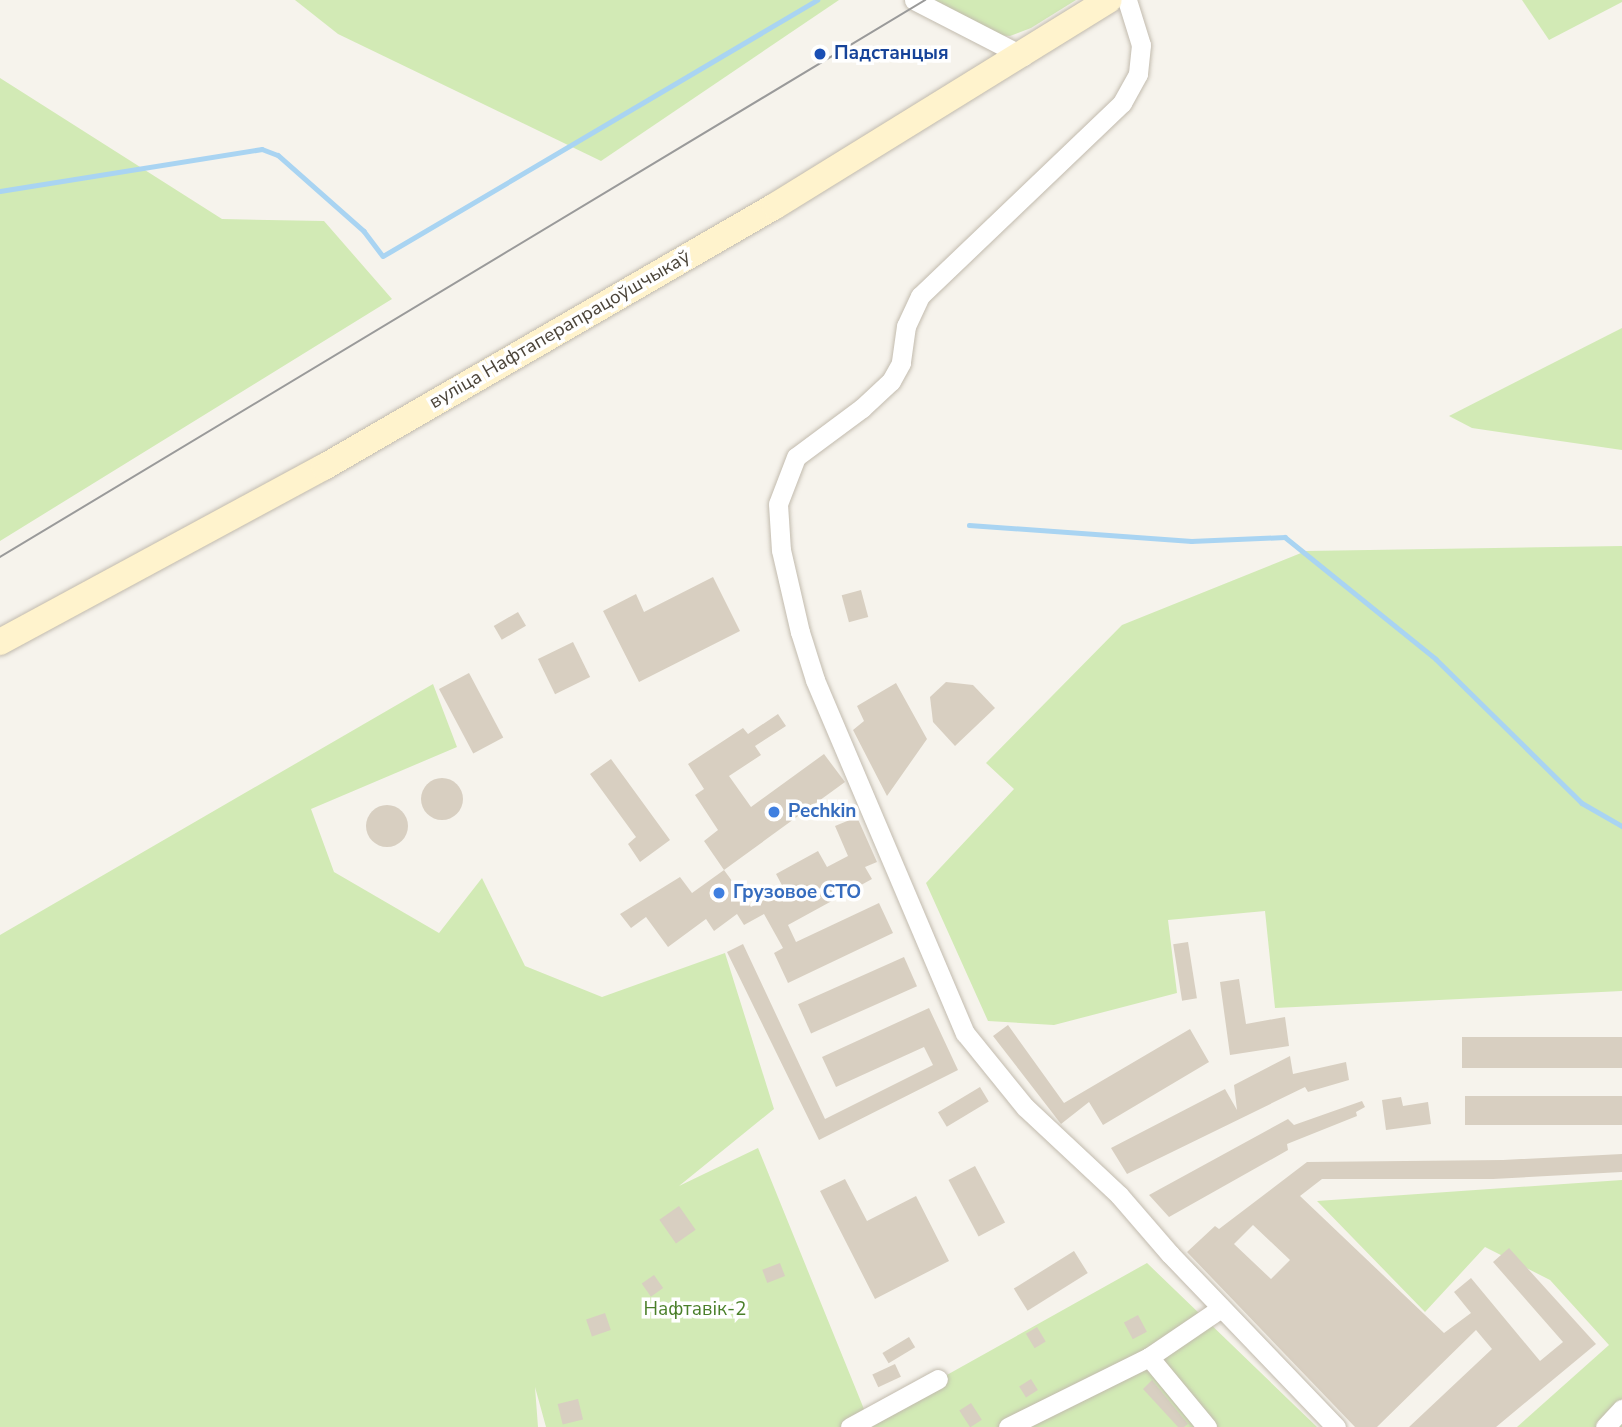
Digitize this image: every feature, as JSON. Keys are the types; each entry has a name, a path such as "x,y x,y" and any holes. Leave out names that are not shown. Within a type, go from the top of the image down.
{"main road":[{"name":"вуліца Нафтаперапрацоўшчыкаў","path":"0,642 324,467 775,206 1109,0"}],"street":[{"path":"914,0 1023,55"},
{"path":"1126,0 1141,45 1138,74 1122,103 920,296 906,326 901,363 891,381 862,408 796,457 778,505 781,539 800,632 815,680 965,1033 1025,1107 1119,1195 1221,1308 1336,1427"},
{"path":"1008,1427 1034,1421 1149,1357 1221,1308"},
{"path":"1149,1357 1207,1427"},
{"path":"850,1427 938,1379"},
{"path":"1605,1427 1622,1409"}],"green space":[{"path":"295,0 839,0 601,161 338,34"},
{"path":"937,0 1076,0 1031,28 1010,36 994,35 931,3"},
{"path":"1522,0 1622,0 1622,2 1549,40"},
{"path":"0,78 222,219 324,221 392,299 0,541"},
{"path":"1622,328 1622,450 1472,428 1449,416"},
{"path":"1622,546 1622,991 1275,1008 1265,911 1168,920 1177,993 1054,1025 988,1021 926,883 1014,789 986,763 1122,625 1306,551"},
{"name":"Нафтавік-2","path":"433,684 457,747 311,809 334,872 439,933 482,878 525,966 602,997 725,953 774,1109 679,1186 758,1148 868,1419 1147,1263 1317,1427 546,1427 535,1387 538,1427 0,1427 0,935"},
{"path":"1622,1180 1622,1427 1517,1427 1609,1345 1550,1280 1485,1247 1425,1312 1317,1201"}],"building":[{"path":"713,577 740,631 639,682 603,611 636,594 644,612"},
{"path":"861,590 868,617 849,622 842,595"},
{"path":"518,612 526,626 502,640 494,626"},
{"path":"573,642 590,677 555,694 538,659"},
{"path":"469,673 503,737 473,753 439,689"},
{"path":"946,682 973,685 995,708 955,746 933,722 930,697"},
{"path":"896,683 927,739 887,796 853,730 864,721 857,706"},
{"path":"778,714 786,726 755,746 761,755 729,776 751,807 824,754 845,782 724,870 704,841 718,830 695,795 704,789 688,764 743,728 748,734"},
{"path":"611,759 670,840 640,862 628,844 636,837 590,774"},
{"path":"442,778 457,784 463,799 457,814 442,820 427,814 421,799 427,784"},
{"path":"387,805 402,811 408,826 402,841 387,847 372,841 366,826 372,811"},
{"path":"857,817 877,862 865,867 872,879 788,925 796,942 879,903 893,933 788,983 774,953 783,948 764,914 744,925 737,914 714,931 706,919 668,947 646,917 631,928 620,914 680,877 692,893 724,870 751,907 784,889 776,874 818,851 827,867 848,856 835,826"},
{"path":"1188,942 1197,998 1182,1001 1173,944"},
{"path":"743,944 825,1119 933,1065 924,1047 836,1087 822,1057 929,1008 958,1070 819,1140 727,952"},
{"path":"904,957 917,986 811,1033 798,1004"},
{"path":"1239,979 1246,1024 1285,1017 1289,1046 1230,1055 1220,982"},
{"path":"1008,1025 1064,1103 1190,1029 1209,1062 1103,1125 1089,1102 1061,1124 993,1036"},
{"path":"1462,1037 1622,1037 1622,1068 1462,1068"},
{"path":"1290,1056 1293,1074 1346,1062 1349,1080 1308,1092 1305,1087 1127,1174 1111,1148 1225,1089 1237,1110 1234,1085"},
{"path":"980,1087 989,1102 947,1127 938,1112"},
{"path":"1465,1096 1622,1096 1622,1125 1465,1125"},
{"path":"1401,1097 1403,1106 1428,1102 1431,1124 1386,1130 1382,1100"},
{"path":"1362,1101 1365,1107 1356,1112 1357,1116 1287,1144 1288,1150 1169,1217 1149,1195 1288,1119 1294,1125"},
{"path":"1622,1154 1622,1172 1493,1179 1322,1179 1300,1196 1444,1333 1471,1313 1454,1292 1471,1278 1540,1361 1563,1342 1493,1262 1509,1248 1596,1344 1496,1427 1409,1427 1492,1349 1476,1330 1377,1427 1355,1427 1187,1252 1215,1226 1219,1229 1307,1162 1503,1160","holes":["1253,1225 1290,1260 1271,1279 1234,1244"]},
{"path":"975,1166 1005,1223 979,1237 949,1180"},
{"path":"845,1179 867,1221 916,1196 949,1261 875,1299 820,1191"},
{"path":"679,1206 696,1230 676,1244 659,1220"},
{"path":"1074,1251 1088,1273 1028,1311 1014,1289"},
{"path":"780,1263 785,1276 767,1283 762,1270"},
{"path":"654,1275 663,1288 651,1297 642,1284"},
{"path":"605,1313 611,1330 592,1337 586,1320"},
{"path":"1138,1315 1147,1332 1133,1339 1124,1323"},
{"path":"1037,1327 1046,1342 1035,1348 1026,1334"},
{"path":"909,1337 915,1347 889,1363 882,1353"},
{"path":"895,1364 901,1377 878,1387 872,1375"},
{"path":"1031,1379 1038,1390 1026,1397 1019,1386"},
{"path":"1152,1380 1188,1424 1184,1427 1178,1427 1143,1389"},
{"path":"578,1399 583,1419 563,1424 558,1404"},
{"path":"971,1403 982,1420 970,1427 959,1411"}],"waterway":[{"path":"0,191 262,149 278,155 364,231 383,256 817,0"},
{"path":"969,525 1191,541 1285,537 1436,659 1582,803 1622,826"}],"tram line":[{"path":"0,557 925,0"}],"place":[{"name":"Падстанцыя","path":"820,54"},
{"name":"Pechkin","path":"774,812"},
{"name":"Грузовое СТО","path":"719,893"}]}
